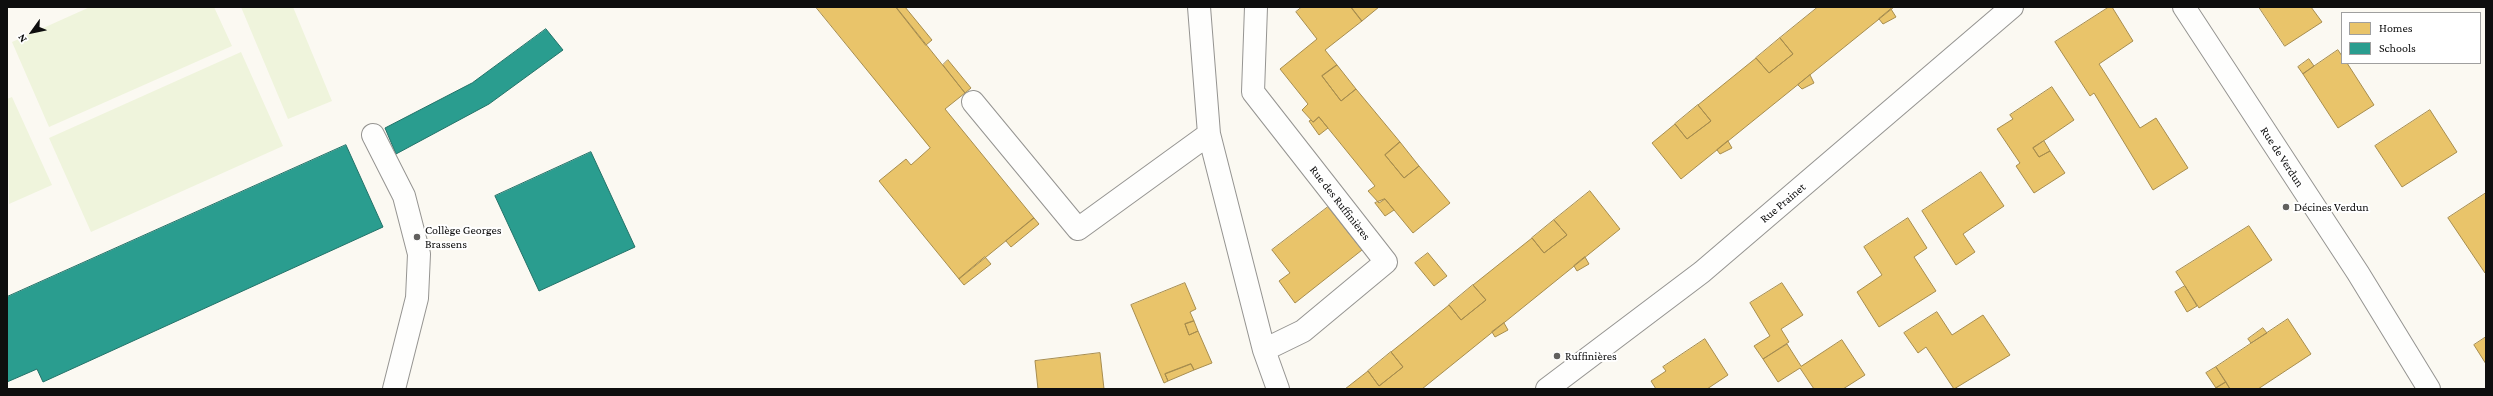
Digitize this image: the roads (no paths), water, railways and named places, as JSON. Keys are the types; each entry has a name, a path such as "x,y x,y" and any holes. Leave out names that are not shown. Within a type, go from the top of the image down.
{"street":[{"path":"1199,7 1209,134 1264,350 1278,389"},
{"name":"Rue des Ruffinières","path":"1256,7 1253,92 1386,262 1303,331 1264,350"},
{"name":"Rue Prainet","path":"1547,389 1702,272 2012,7"},
{"name":"Rue de Verdun","path":"2184,7 2358,273 2429,389"},
{"path":"973,102 1078,228 1209,134"},
{"path":"373,135 404,196 418,254 417,298 394,389"}],"place":[{"name":"Décines Verdun","path":"2286,207"},
{"name":"Collège Georges Brassens","path":"417,237"},
{"name":"Ruffinières","path":"1557,356"}]}
